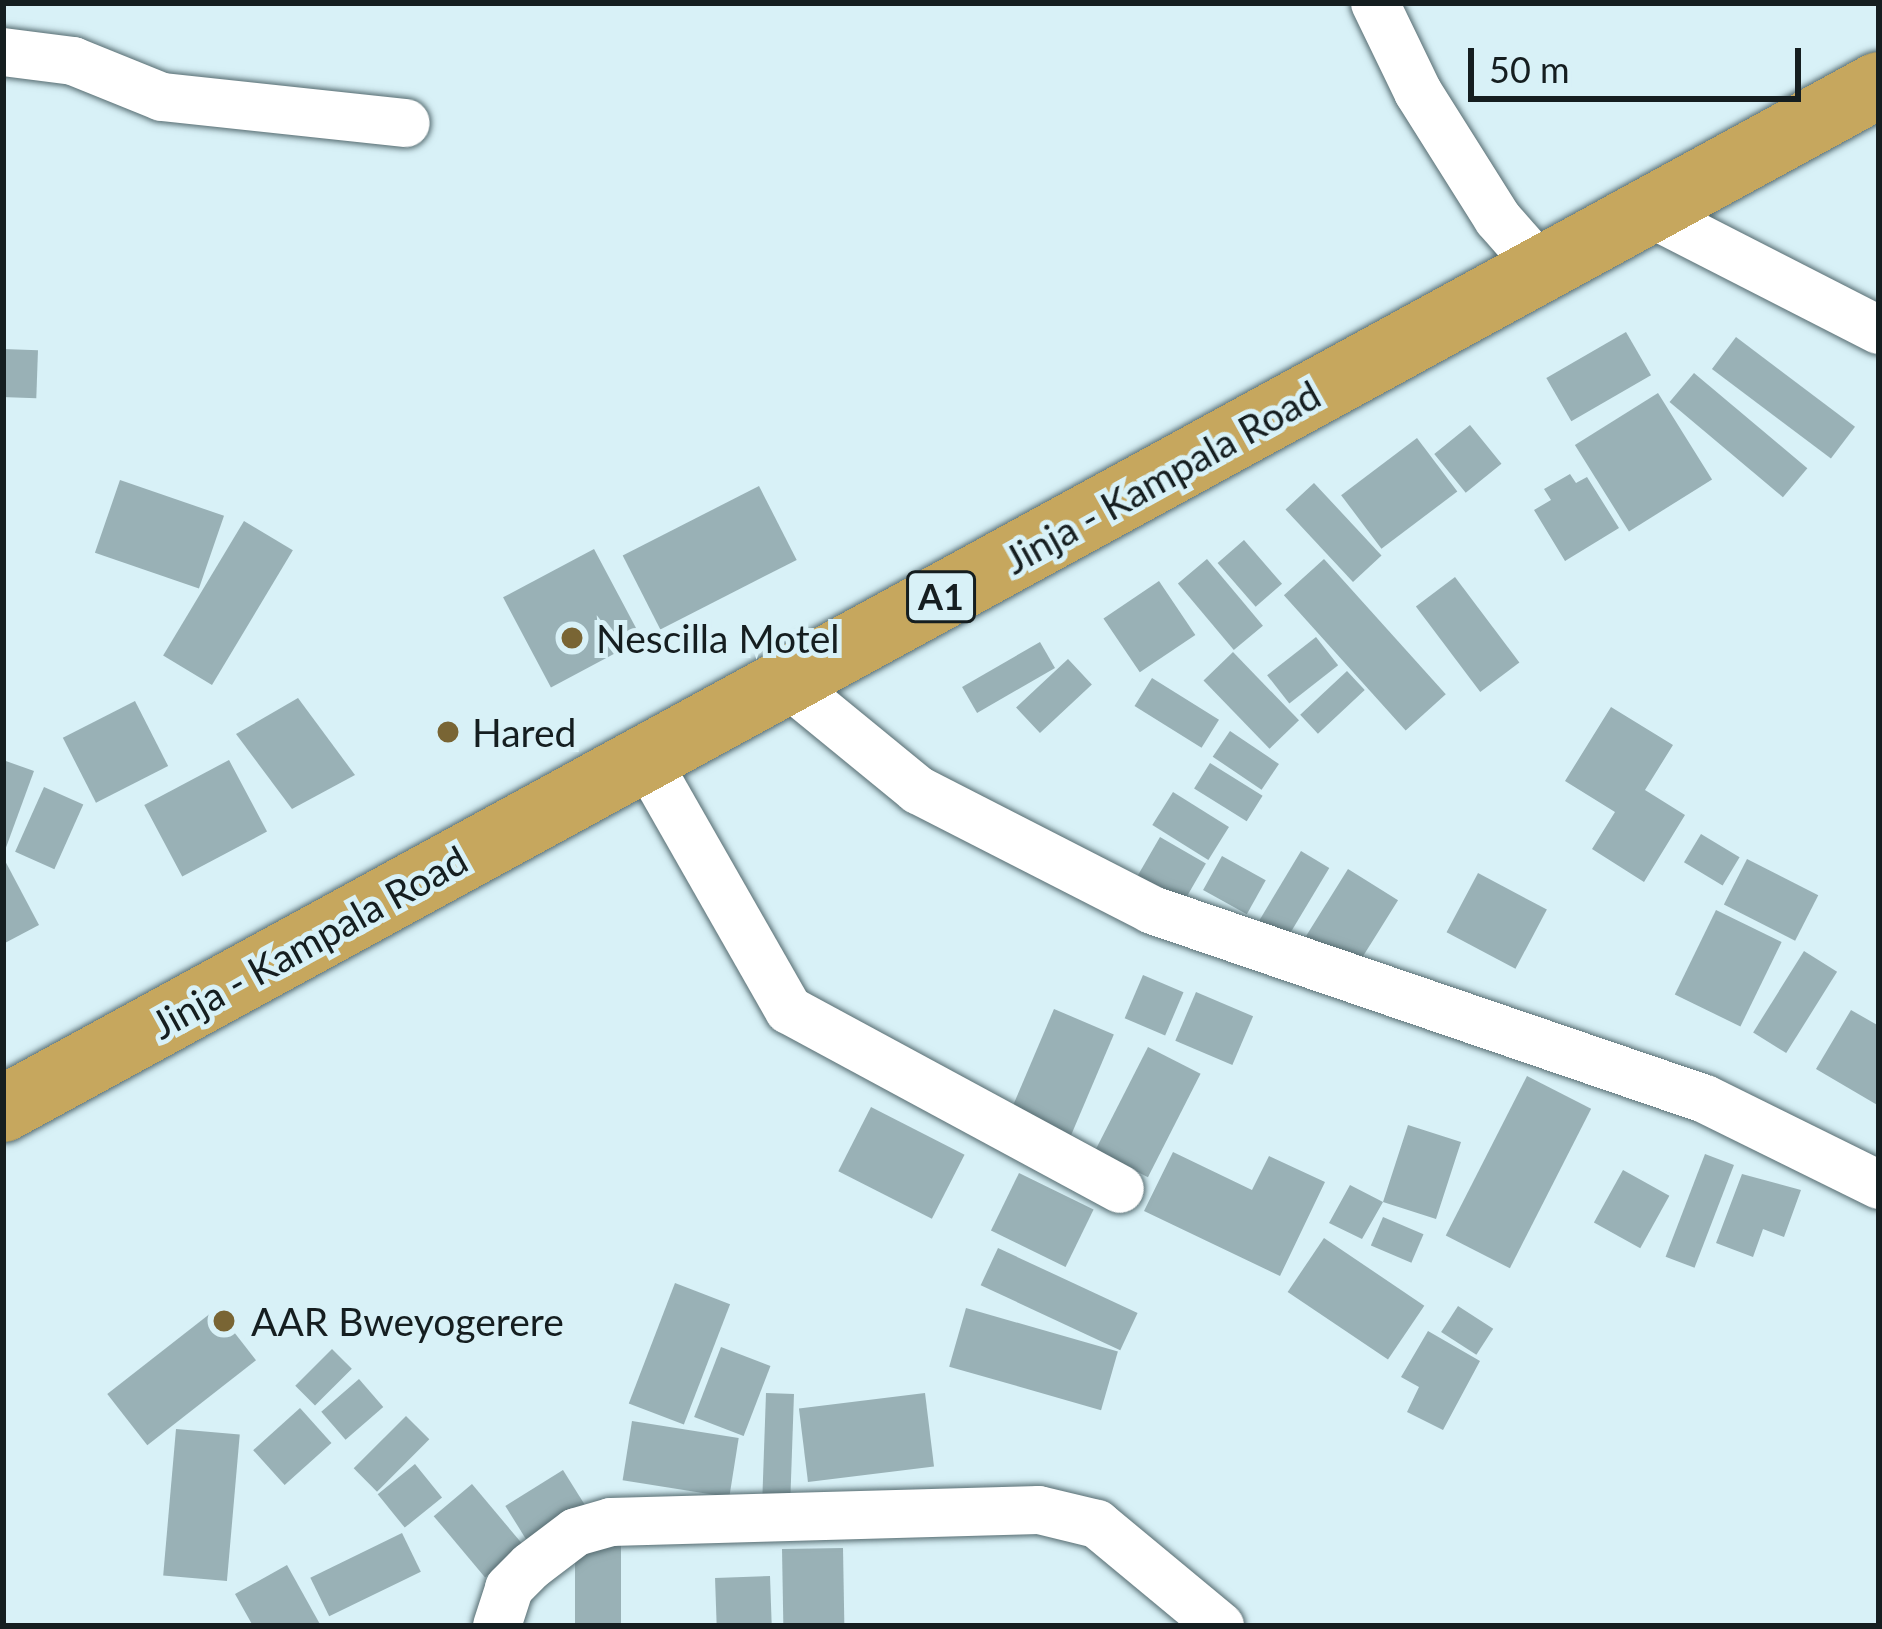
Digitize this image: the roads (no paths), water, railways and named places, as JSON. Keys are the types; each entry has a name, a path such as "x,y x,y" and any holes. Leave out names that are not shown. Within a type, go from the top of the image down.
{"highway":[{"name":"Jinja - Kampala Road","path":"3,1108 1879,86"}],"street":[{"path":"1375,3 1475,183 1542,269"},
{"path":"3,52 73,61 162,97 406,123"},
{"path":"1648,212 1879,330"},
{"path":"786,682 918,790 1152,910 1705,1099 1879,1185"},
{"path":"645,758 789,1010 1120,1189"},
{"path":"497,1626 509,1588 531,1566 576,1532 610,1522 1039,1510 1097,1524 1220,1626"}],"place":[{"name":"Nescilla Motel","path":"572,638"},
{"name":"Hared","path":"448,732"},
{"name":"AAR Bweyogerere","path":"224,1321"}]}
